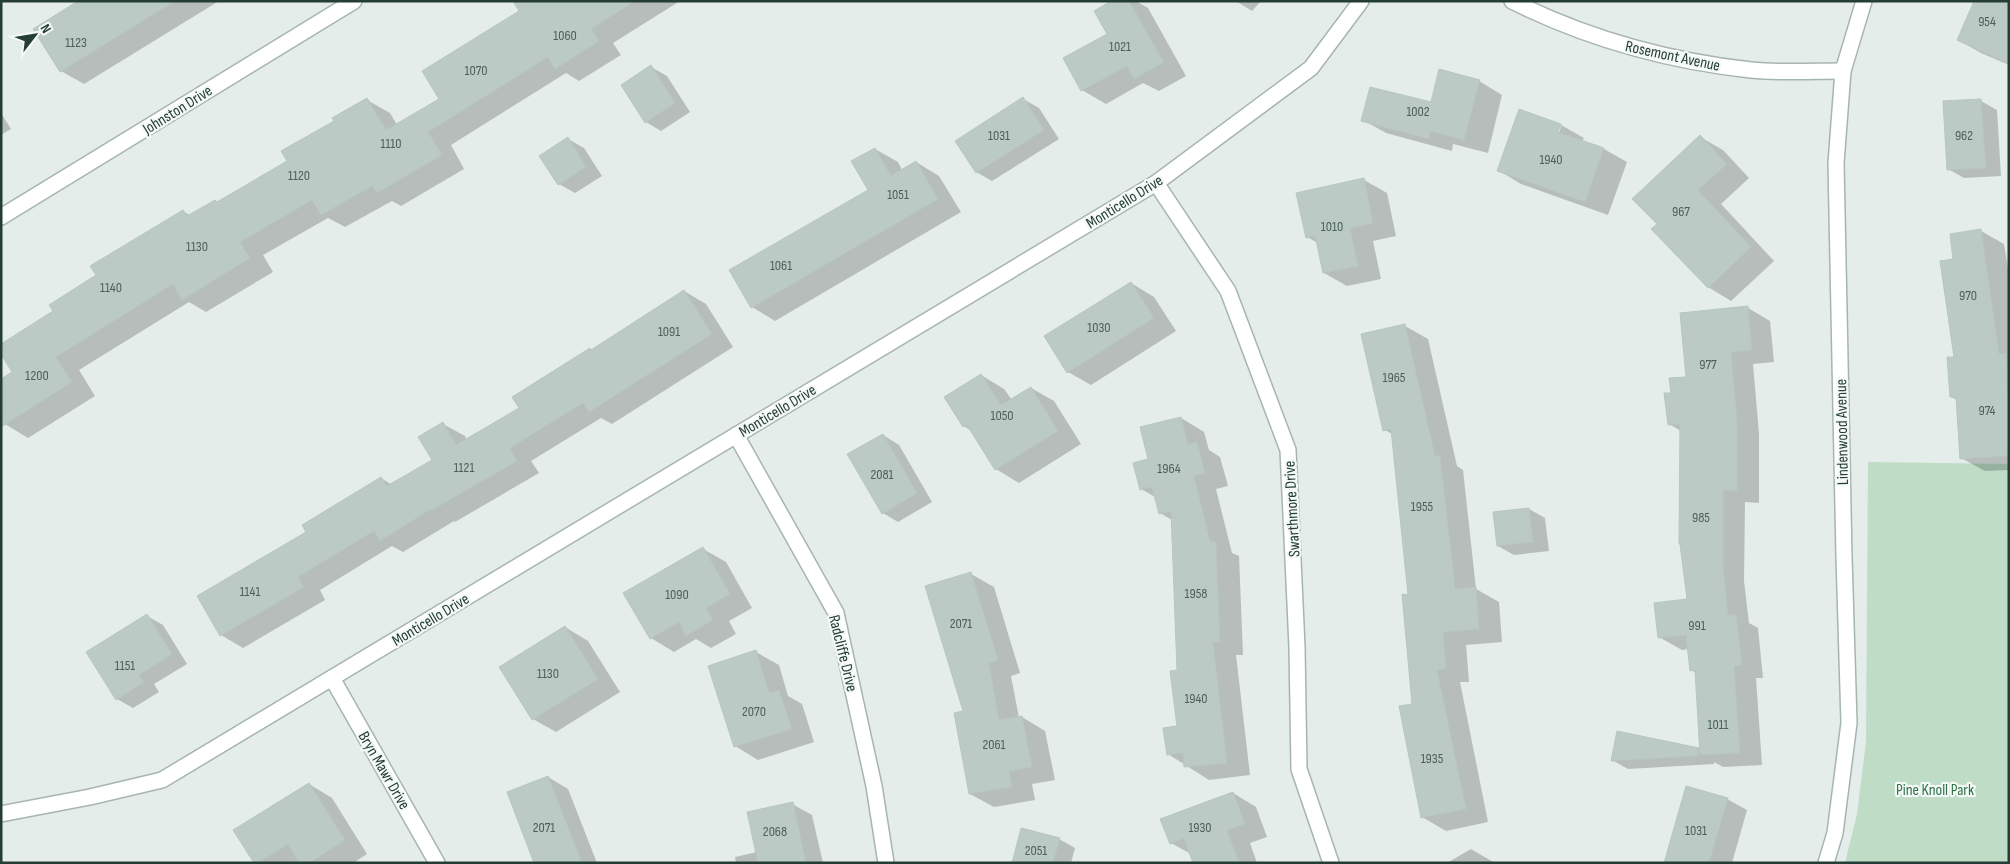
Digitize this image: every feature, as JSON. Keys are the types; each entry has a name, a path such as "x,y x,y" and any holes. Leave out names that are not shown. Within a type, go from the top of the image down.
{"street":[{"name":"Johnston Drive","path":"1,217 354,1"},
{"name":"Monticello Drive","path":"1,814 90,797 162,780 1156,183 1311,68 1362,1"},
{"name":"Rosemont Avenue","path":"1512,1 1606,40 1697,62 1753,70 1843,71"},
{"name":"Lindenwood Avenue","path":"1826,863 1835,834 1850,723 1844,547 1836,163 1843,71 1864,1"},
{"name":"Swarthmore Drive","path":"1156,183 1228,291 1288,450 1297,647 1299,769 1330,863"},
{"name":"Radcliffe Drive","path":"736,435 836,614 874,786 886,863"},
{"name":"Bryn Mawr Drive","path":"332,678 437,863"}],"green space":[{"name":"Pine Knoll Park","path":"1868,462 2009,464 2009,863 1845,863 1857,814 1866,742"}],"building":[{"path":"78,1 175,1 60,72 33,29"},
{"path":"513,1 635,1 591,29 599,41 555,69 548,57 428,132 442,155 377,193 372,186 321,215 312,200 240,242 250,258 182,300 173,284 56,357 72,382 1,427 1,379 12,372 1,354 1,344 53,311 49,305 96,275 90,266 183,210 187,216 215,200 217,202 287,161 281,151 334,121 332,118 367,98 386,130 439,99 422,71 519,11"},
{"path":"1111,1 1129,1 1164,62 1134,79 1127,66 1081,91 1063,58 1107,34 1094,11"},
{"path":"1974,1 2009,1 2009,64 1957,40"},
{"path":"651,65 675,103 645,123 621,85"},
{"path":"1439,69 1480,80 1464,140 1430,131 1429,139 1361,121 1370,87 1431,102"},
{"path":"1023,97 1044,130 976,173 955,141"},
{"path":"1981,99 1986,168 1947,170 1943,101"},
{"path":"1519,109 1561,124 1558,132 1604,148 1585,202 1497,171"},
{"path":"1700,135 1727,164 1698,190 1751,247 1708,288 1651,229 1657,224 1632,199"},
{"path":"568,137 586,167 558,185 539,156"},
{"path":"875,148 891,176 916,161 938,199 751,308 729,270 868,190 851,161"},
{"path":"1364,178 1373,223 1350,228 1358,266 1323,273 1315,236 1306,238 1296,193"},
{"path":"1981,229 1999,354 2006,353 2009,399 2009,456 1960,459 1956,397 1950,397 1947,357 1954,357 1940,261 1953,259 1950,234"},
{"path":"1131,282 1154,318 1067,373 1044,336"},
{"path":"684,290 712,334 589,412 583,403 510,448 517,461 431,509 380,541 374,531 298,577 304,587 220,636 197,596 306,532 302,525 381,477 387,486 432,460 418,437 443,422 456,445 519,408 512,397 590,348 591,350"},
{"path":"1748,306 1752,350 1731,352 1737,421 1737,491 1723,490 1723,567 1728,615 1736,614 1742,665 1734,666 1740,753 1700,755 1695,670 1690,671 1686,635 1658,638 1654,603 1687,599 1679,544 1680,424 1668,425 1664,393 1671,393 1669,378 1686,377 1680,313"},
{"path":"1405,324 1435,456 1440,455 1455,589 1476,587 1479,629 1443,632 1446,669 1437,670 1466,809 1421,818 1399,706 1412,704 1402,594 1408,595 1391,429 1383,431 1361,334"},
{"path":"981,374 1001,405 1031,387 1058,431 995,470 967,425 963,427 944,397"},
{"path":"1181,417 1188,445 1197,442 1205,473 1194,476 1210,542 1216,542 1220,642 1213,642 1227,763 1184,767 1183,753 1167,755 1163,728 1177,726 1170,671 1177,670 1171,511 1159,514 1152,487 1140,490 1133,463 1148,459 1140,427"},
{"path":"883,434 917,493 882,514 847,454"},
{"path":"1529,508 1533,542 1497,546 1493,512"},
{"path":"703,547 730,594 706,608 713,620 686,636 679,622 650,639 623,593"},
{"path":"971,572 998,660 989,663 999,720 1022,716 1032,767 1009,771 1012,787 969,794 954,713 963,711 925,586"},
{"path":"147,614 172,654 139,675 144,682 116,700 86,652"},
{"path":"565,626 598,679 532,720 499,667"},
{"path":"756,650 769,693 779,690 792,729 734,747 708,666"},
{"path":"1617,731 1699,748 1698,756 1611,761"},
{"path":"548,776 582,863 534,863 507,792"},
{"path":"309,783 345,840 309,863 299,863 288,844 258,863 254,863 233,830"},
{"path":"1686,786 1728,798 1709,863 1664,863"},
{"path":"1233,792 1245,824 1227,830 1239,863 1193,863 1184,838 1170,844 1160,819"},
{"path":"793,802 806,863 758,863 747,812"},
{"path":"1021,828 1060,838 1053,863 1012,863"}]}
